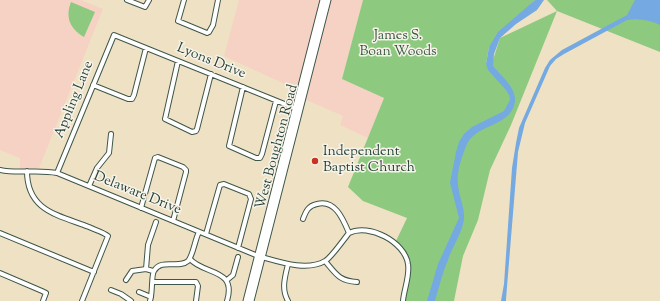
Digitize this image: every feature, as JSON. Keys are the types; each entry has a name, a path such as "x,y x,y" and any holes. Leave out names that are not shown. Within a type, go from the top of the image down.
{"main road":[{"name":"West Boughton Road","path":"304,86 323,0"},
{"name":"West Boughton Road","path":"246,301 260,256 328,0"},
{"name":"West Boughton Road","path":"251,301 260,256"}],"street":[{"path":"127,0 145,7 149,0"},
{"path":"184,0 178,21 204,32 209,32 213,24 218,0"},
{"name":"Lyons Drive","path":"114,35 298,109"},
{"name":"Appling Lane","path":"57,173 114,35"},
{"path":"93,85 128,99 132,99 146,48"},
{"path":"178,61 165,119 192,132 196,131 197,129 211,74"},
{"path":"243,87 229,146 259,159 261,157 276,101"},
{"path":"89,186 97,168 109,153 111,134"},
{"path":"141,208 155,158 158,157 183,167 186,172 173,221"},
{"name":"Delaware Drive","path":"0,170 11,172 27,170 57,173 238,248 288,264 306,266 325,261"},
{"path":"27,170 29,191 40,205 51,212 108,236 82,301"},
{"path":"206,234 220,185 224,184 249,194 251,199 238,248"},
{"path":"303,219 311,205 328,203 338,211 349,232"},
{"path":"146,269 148,245 156,222"},
{"path":"357,282 346,281 336,274 325,261 349,232 355,230 372,232 396,243 406,256 409,270 403,301"},
{"path":"139,292 150,299 153,271 159,265 186,262 190,258 199,232"},
{"path":"0,233 94,272"},
{"path":"226,280 234,275 238,257"},
{"path":"190,258 197,265 220,275 226,280 229,287 227,301"},
{"path":"288,264 284,285 288,301"},
{"path":"126,280 132,271 146,269 153,271"},
{"path":"0,273 42,291 46,294 44,301"},
{"path":"153,282 196,282 198,286 196,301"},
{"path":"111,290 132,301"}],"shaded area":[{"path":"0,0 81,0 103,9 39,168 20,169 20,158 0,150"},
{"path":"239,0 320,0 298,90 224,56"},
{"path":"330,0 363,0 342,79 384,98 368,138 340,125 343,116 304,99"}],"green space":[{"name":"James S. Boan Woods","path":"363,0 535,0 489,47 486,64 493,60 500,38 557,11 511,125 490,170 478,220 463,256 454,301 405,301 410,269 409,262 406,254 396,241 407,218 363,201 348,187 384,98 342,79"},
{"path":"547,0 660,0 660,52 557,11"},
{"path":"71,2 95,12 84,37 75,30 70,22 69,7"}],"water":[{"path":"535,0 544,0 537,10 516,24 500,38 494,54 493,66 511,86 515,96 515,101 508,116 478,132 467,144 461,159 458,175 459,190 464,214 463,224 441,279 435,301 427,301 438,264 459,218 450,183 459,142 464,134 472,127 504,111 510,100 506,90 488,70 486,64 489,47 498,32"},
{"path":"635,0 660,0 660,25 644,20 627,20 564,54 556,59 550,66 525,123 518,152 506,301 501,301 504,284 512,168 516,143 519,128 545,68 550,60 562,50 627,15"}],"place":[{"name":"Independent Baptist Church","path":"315,161"}]}
